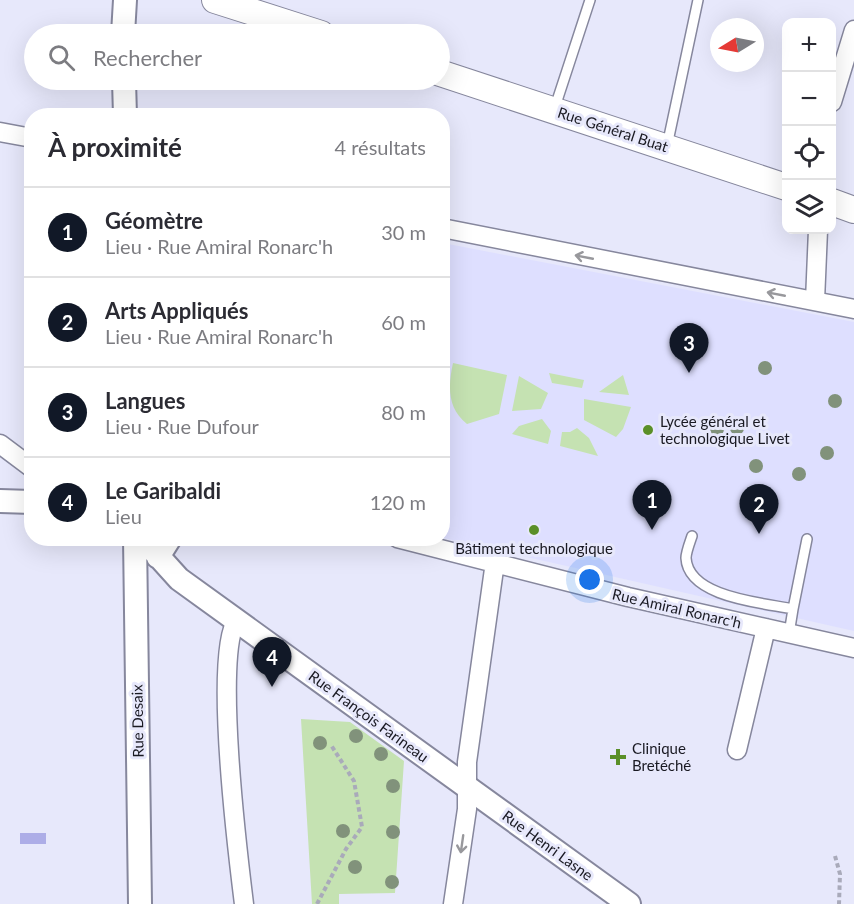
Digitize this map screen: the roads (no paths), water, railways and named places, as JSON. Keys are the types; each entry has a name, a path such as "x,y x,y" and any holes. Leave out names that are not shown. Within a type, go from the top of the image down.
{"main road":[{"path":"215,0 290,24"},
{"name":"Rue Général Buat","path":"450,76 782,186"},
{"path":"836,204 854,210"}],"street":[{"path":"123,24 124,0"},
{"path":"836,86 854,30"},
{"path":"124,90 124,108"},
{"path":"0,132 24,136"},
{"path":"450,230 854,309"},
{"path":"815,301 818,234"},
{"path":"0,444 24,462"},
{"path":"0,501 24,502"},
{"name":"Rue Desaix","path":"135,546 140,904"},
{"name":"Rue Amiral Ronarc'h","path":"430,546 628,597 854,648"},
{"name":"Rue François Farineau","path":"164,548 178,579 467,785"},
{"path":"453,904 467,809 467,762 495,562"},
{"path":"237,620 230,634 227,658 232,802 244,904"},
{"path":"737,750 766,628"},
{"name":"Rue Henri Lasne","path":"467,785 629,904"}],"lane":[{"path":"554,110 590,0"},
{"path":"667,146 698,0"},
{"path":"692,536 686,559 692,572 709,590 793,609"},
{"path":"789,634 807,539"}],"water":[{"path":"20,833 46,833 46,844 20,844"}],"place":[{"name":"Langues","path":"689,373"},
{"name":"Lycée général et technologique Livet","path":"648,430"},
{"name":"Bâtiment technologique","path":"534,530"},
{"name":"Géomètre","path":"652,530"},
{"name":"Arts Appliqués","path":"759,534"},
{"name":"Le Garibaldi","path":"272,687"},
{"name":"Clinique Bretéché","path":"618,757"}]}
